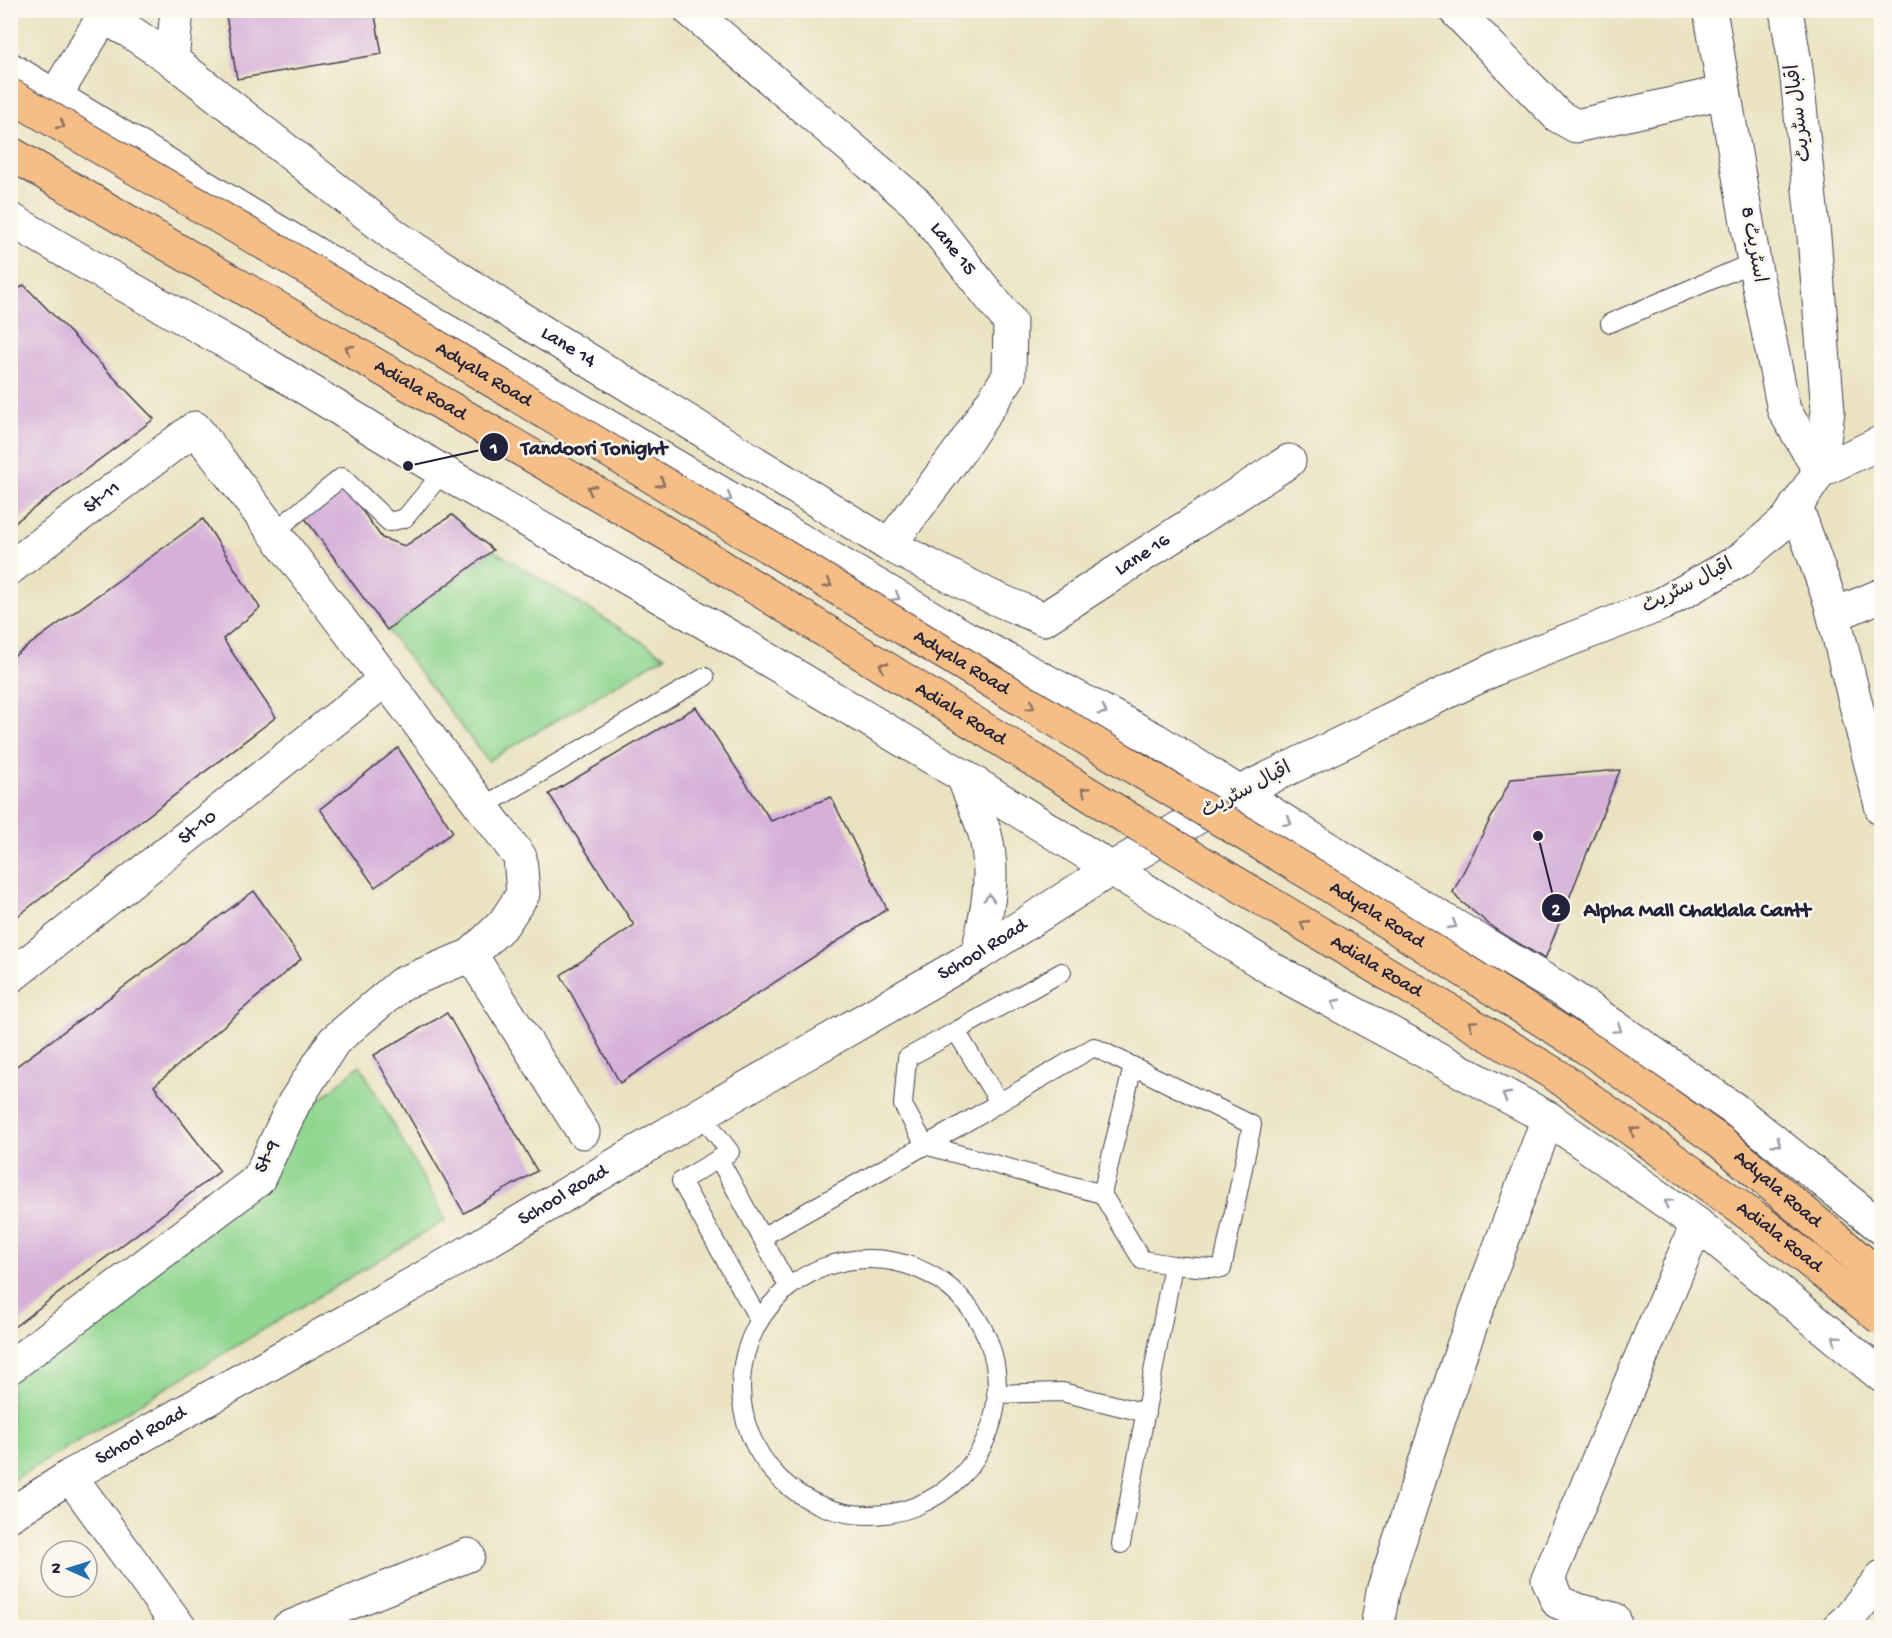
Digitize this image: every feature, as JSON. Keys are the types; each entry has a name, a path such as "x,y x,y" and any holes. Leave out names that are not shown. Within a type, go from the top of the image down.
{"main road":[{"name":"Adyala Road","path":"10,95 286,256 1346,896 1596,1054 1722,1143 1881,1278"},
{"name":"Adiala Road","path":"10,153 693,549 1134,822 1556,1075 1763,1224 1881,1319"}],"street":[{"path":"172,60 177,10"},
{"name":"Lane 15","path":"690,10 916,203 1010,322 1009,376 961,449 889,545"},
{"path":"1455,10 1558,116 1576,126 1724,92"},
{"name":"اسٹریٹ 8","path":"1710,10 1754,262 1784,410 1820,471"},
{"name":"اقبال سٹریٹ","path":"1111,869 1238,792 1503,665 1662,604 1740,560 1787,520 1820,471 1828,411 1814,237 1796,69 1786,10"},
{"name":"Lane 14","path":"55,96 99,14 172,60 396,236 525,321 889,545 992,597"},
{"path":"10,69 280,233 966,638 1156,740 1371,876 1563,991 1734,1109 1881,1228"},
{"path":"10,219 269,366 443,472 737,641 963,776 1272,969 1548,1118 1697,1224 1881,1376"},
{"name":"St-11","path":"10,568 195,428 275,531"},
{"path":"1820,471 1881,442"},
{"name":"Lane 16","path":"992,597 1044,619 1289,461"},
{"path":"1796,506 1834,615 1881,809"},
{"path":"275,531 520,857 523,894 504,923 471,955 583,1132"},
{"path":"1834,615 1881,596"},
{"name":"St-10","path":"10,977 386,680"},
{"path":"963,776 985,834 989,869 989,904 977,955"},
{"name":"School Road","path":"10,1515 70,1476 452,1262 701,1114 977,955 1111,869"},
{"name":"St-9","path":"10,1367 258,1180 294,1103 334,1041 401,984 471,955"},
{"path":"1377,1628 1383,1592 1462,1349 1548,1118"},
{"path":"1616,1628 1614,1619 1581,1611 1558,1602 1548,1579 1697,1224"},
{"path":"70,1476 180,1628"},
{"path":"288,1628 468,1555"},
{"path":"1838,1628 1881,1577"}],"lane":[{"path":"1610,323 1754,262"},
{"path":"275,531 342,477 389,522 405,518 443,472"},
{"path":"482,807 705,677"},
{"path":"762,1237 925,1145 1094,1047 1252,1125 1222,1269 1142,1260 1102,1194 925,1145 903,1105 907,1058 1062,972"},
{"path":"956,1032 999,1102"},
{"path":"1102,1194 1133,1066"},
{"path":"701,1114 730,1152 681,1181 759,1320"},
{"path":"719,1159 788,1286"},
{"path":"872,1257 916,1266 954,1289 982,1324 996,1367 996,1412 979,1454 950,1487 911,1509 867,1516 823,1507 785,1484 756,1449 742,1406 743,1362 759,1320 788,1286 827,1264 872,1257"},
{"path":"1121,1545 1173,1265"},
{"path":"996,1394 1062,1392 1146,1413"}],"green space":[{"path":"493,550 665,656 488,761 387,630"},
{"path":"360,1065 446,1220 11,1481 11,1370"}],"building":[{"path":"225,10 374,10 382,54 237,79"},
{"path":"24,285 154,419 10,526 10,295"},
{"path":"342,483 382,538 405,546 452,515 493,550 387,630 304,517"},
{"path":"203,519 260,608 223,639 276,717 10,922 10,659"},
{"path":"696,707 771,821 831,797 887,909 620,1083 561,975 634,925 549,794"},
{"path":"398,748 453,832 375,887 320,809"},
{"path":"1620,770 1545,959 1495,929 1458,899 1453,892 1511,779"},
{"path":"254,891 301,959 154,1086 220,1171 10,1330 10,1071"},
{"path":"447,1013 537,1171 464,1213 374,1055"}],"place":[{"name":"Tandoori Tonight","path":"408,466"},
{"name":"Alpha Mall Chaklala Cantt","path":"1538,836"}]}
